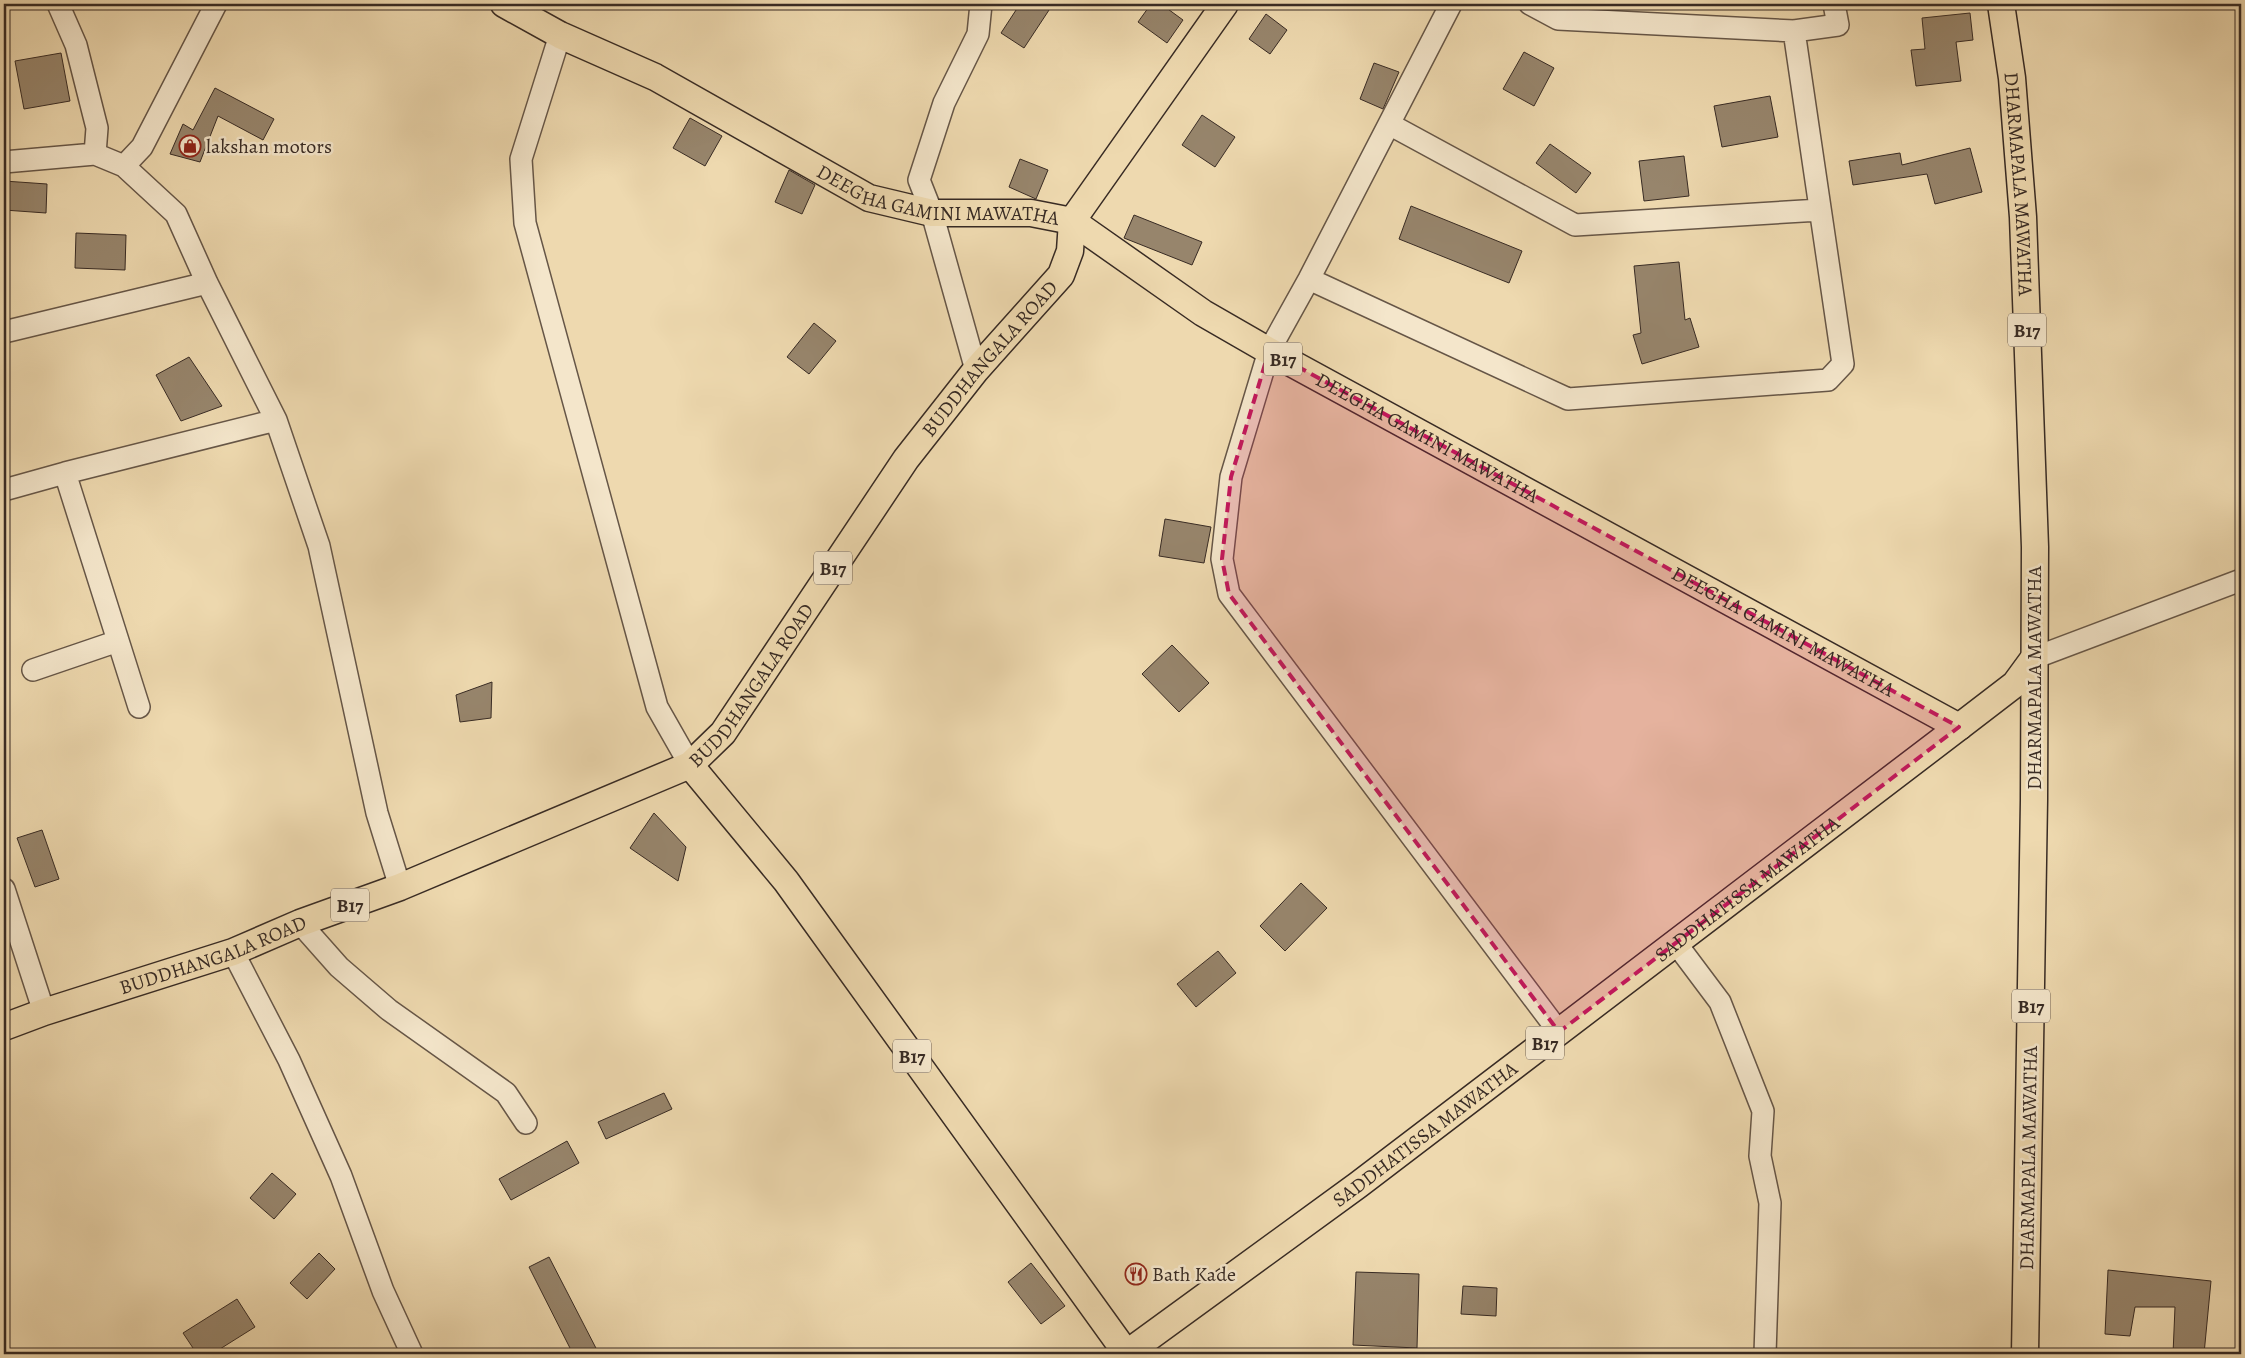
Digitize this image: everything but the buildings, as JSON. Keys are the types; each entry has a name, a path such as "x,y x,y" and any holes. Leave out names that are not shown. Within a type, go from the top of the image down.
{"main road":[{"name":"DEEGHA GAMINI MAWATHA","path":"504,4 560,35 655,77 869,198 932,213 1031,213 1072,222 1203,313 1269,351 1959,727"},
{"path":"1072,222 1225,4"},
{"name":"DHARMAPALA MAWATHA","path":"2002,4 2012,78 2023,217 2035,547 2034,830 2024,1354"},
{"name":"BUDDHANGALA ROAD","path":"4,1027 44,1012 233,952 300,923 400,887 690,764 723,734 906,459 976,370 1061,275 1070,251 1072,222"},
{"name":"B17","path":"1959,727 2015,684 2034,658"},
{"name":"SADDHATISSA MAWATHA","path":"1126,1354 1358,1185 1959,727"},
{"name":"B17","path":"690,764 786,881 1126,1354"},
{"path":"1126,1354 1131,1354"}],"street":[{"path":"58,4 76,45 97,128 95,154"},
{"path":"124,166 142,147 216,4"},
{"path":"976,370 932,213 919,180 944,103 978,34 981,4"},
{"path":"1451,4 1309,279 1269,351 1231,477 1222,559 1229,594 1559,1032"},
{"path":"1530,4 1558,19 1794,31 1838,24 1834,4"},
{"path":"1309,279 1568,399 1828,380 1843,364 1794,31"},
{"path":"560,35 521,159 525,224 657,708 690,764"},
{"path":"1389,124 1575,225 1820,210"},
{"path":"4,162 95,154 124,166 176,214 207,283 276,420 319,546 377,813 400,887"},
{"path":"4,332 207,283"},
{"path":"4,490 276,420"},
{"path":"65,473 139,708"},
{"path":"2034,658 2241,580"},
{"path":"33,670 118,641"},
{"path":"4,889 44,1012"},
{"path":"300,923 339,967 389,1010 506,1093 526,1123"},
{"path":"1675,942 1720,1002 1762,1110 1760,1156 1770,1203 1765,1354"},
{"path":"233,952 289,1060 341,1176 383,1290 412,1354"}],"highlighted area":[{"path":"1269,351 1959,727 1559,1032 1229,594 1222,559 1231,477"}],"place":[{"name":"lakshan motors","path":"190,146"},
{"name":"Bath Kade","path":"1136,1274"}]}
